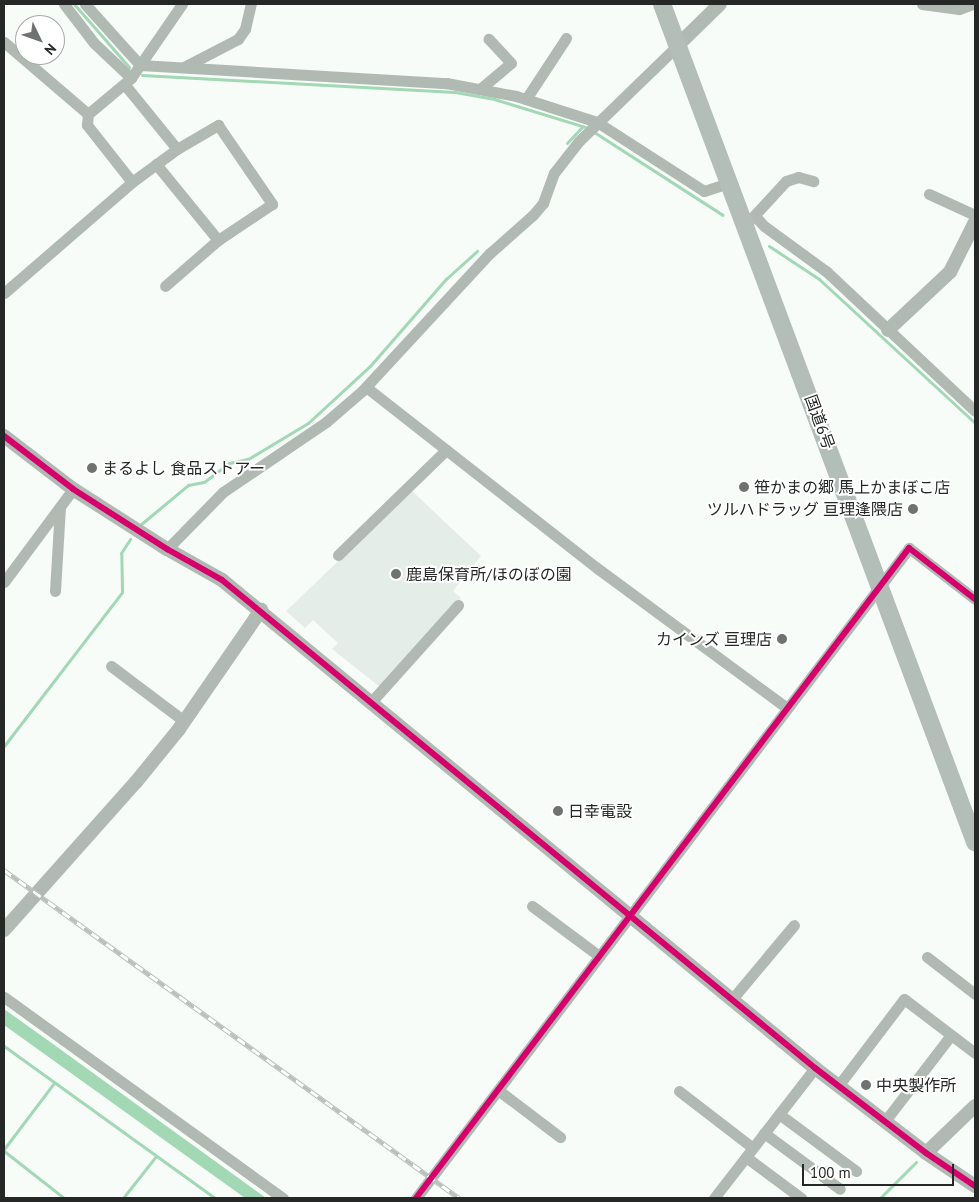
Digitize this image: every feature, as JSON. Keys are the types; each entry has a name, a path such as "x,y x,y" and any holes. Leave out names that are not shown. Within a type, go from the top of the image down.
{"highway":[{"name":"国道6号","path":"662,4 679,44 729,183 750,220 880,584 975,842"}],"street":[{"path":"64,4 94,43 128,81 177,149"},
{"path":"84,4 140,65 446,83 480,89 526,99 597,122 704,191 729,183"},
{"path":"132,182 87,125 88,114 128,81 182,4"},
{"path":"183,68 238,39 245,29 251,4"},
{"path":"167,550 224,492 326,422 366,387 490,253 533,215 543,203 554,173 597,122 720,4"},
{"path":"922,4 959,9 973,4"},
{"path":"526,99 566,38"},
{"path":"480,89 511,63 489,39"},
{"path":"4,42 88,114"},
{"path":"5,289 132,182 177,149 218,125 272,204 218,240 165,286"},
{"path":"156,164 218,240"},
{"path":"813,181 798,177 786,181 750,220 827,272 975,410"},
{"path":"929,194 975,215"},
{"path":"888,330 950,272 975,222"},
{"path":"366,387 598,568 787,708"},
{"path":"4,436 73,489 167,550 222,580 261,610 733,998 815,1068 926,1153 975,1186"},
{"path":"338,555 446,450"},
{"path":"6,575 73,489"},
{"path":"55,591 60,507"},
{"path":"416,1198 909,548 975,599"},
{"path":"372,701 458,606"},
{"path":"4,930 136,782 184,721 261,610"},
{"path":"111,666 184,721"},
{"path":"532,906 600,956"},
{"path":"733,998 794,925"},
{"path":"927,957 975,994"},
{"path":"4,997 283,1198"},
{"path":"838,1086 904,999 975,1053"},
{"path":"884,1122 952,1035"},
{"path":"714,1198 815,1068"},
{"path":"498,1090 560,1137"},
{"path":"679,1091 801,1198"},
{"path":"926,1153 975,1106"},
{"path":"779,1114 856,1171"},
{"path":"764,1133 840,1189"}],"shaded area":[{"name":"鹿島保育所/ほのぼの園","path":"412,491 481,556 453,591 461,598 380,687 332,649 338,643 313,620 305,628 286,611"},
{"path":"4,1009 266,1198 245,1198 4,1025"}],"waterway":[{"path":"74,4 129,67"},
{"path":"142,75 455,92 494,99 585,127"},
{"path":"567,143 583,126"},
{"path":"594,132 723,215"},
{"path":"769,246 819,279 975,423"},
{"path":"140,525 188,485 204,482 229,463 248,459 308,423 370,366 446,279 477,251"},
{"path":"4,746 122,592 121,553 130,539"},
{"path":"4,1046 215,1198"},
{"path":"4,1149 54,1083"},
{"path":"4,1151 64,1198"},
{"path":"123,1198 156,1156"},
{"path":"880,1198 916,1162"}],"railway":[{"path":"4,870 459,1198"}],"cycle path":[{"path":"4,436 73,489 167,549 222,580 815,1068 926,1153 975,1186"},
{"path":"416,1198 909,548 975,599"}],"place":[{"name":"まるよし 食品ストアー","path":"92,468"},
{"name":"笹かまの郷 馬上かまぼこ店","path":"744,487"},
{"name":"ツルハドラッグ 亘理逢隈店","path":"913,509"},
{"name":"鹿島保育所/ほのぼの園","path":"396,574"},
{"name":"カインズ 亘理店","path":"782,639"},
{"name":"日幸電設","path":"558,811"},
{"name":"中央製作所","path":"866,1085"}]}
